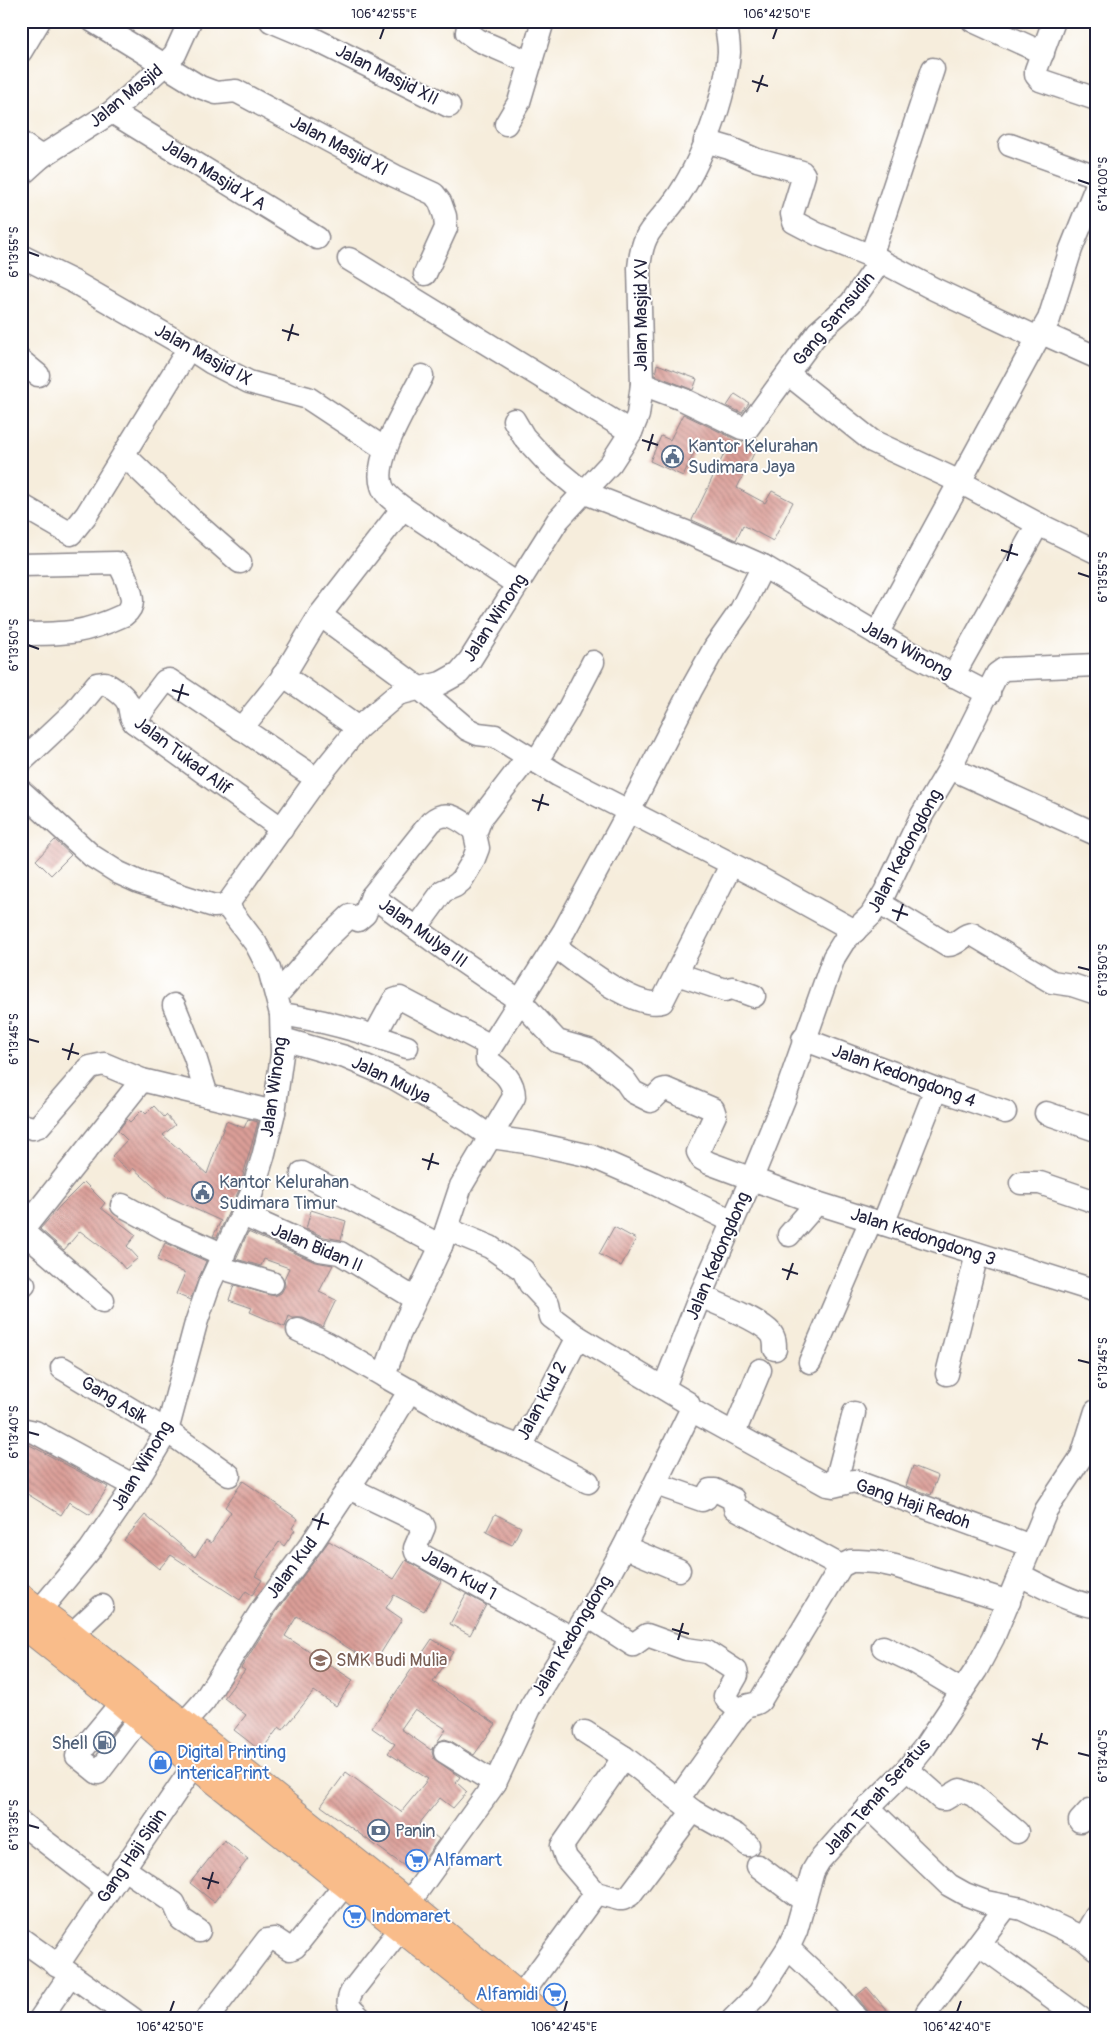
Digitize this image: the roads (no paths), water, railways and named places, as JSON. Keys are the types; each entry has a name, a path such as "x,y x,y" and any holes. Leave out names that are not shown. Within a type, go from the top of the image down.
{"main road":[{"path":"27,1614 71,1636 175,1733 203,1756 405,1915 518,2008 546,2019"},
{"path":"27,1614 131,1710 175,1733"},
{"path":"279,1816 346,1883 405,1915"}],"street":[{"path":"21,51 39,21"},
{"name":"Jalan Masjid XI","path":"93,21 164,66 212,92 236,91 395,176 434,194 440,202 445,216 446,228 425,274"},
{"name":"Jalan Masjid","path":"21,175 41,157 112,112 164,66 175,54 190,21"},
{"name":"Jalan Masjid XII","path":"271,21 316,40 449,106"},
{"path":"469,21 467,32 471,36 531,63"},
{"path":"506,124 519,102 543,21"},
{"name":"Jalan Masjid XV","path":"582,492 611,463 624,428 638,416 642,384 638,268 641,250 647,234 674,202 688,179 705,141 726,75 729,42 725,21"},
{"path":"973,21 1043,53"},
{"path":"1054,21 1036,72 1038,78 1096,99"},
{"name":"Gang Samsudin","path":"642,384 682,399 746,429 750,427 818,332 851,303 876,258 933,69"},
{"name":"Jalan Masjid X A","path":"112,112 317,238"},
{"path":"705,141 729,148 757,160 802,172 804,175 792,214 794,222 817,234 876,258 934,290 1040,336 1096,357"},
{"path":"21,143 41,157"},
{"path":"1010,145 1096,176"},
{"path":"877,634 1050,319 1074,240 1096,187"},
{"name":"Jalan Masjid IX","path":"21,256 74,282 248,382 308,398 385,449"},
{"path":"350,259 624,428"},
{"path":"21,505 71,534 124,455 190,348"},
{"path":"788,374 872,441 960,482 1038,524 1096,552"},
{"path":"422,376 385,449 381,468 381,486 386,494 403,508 516,584"},
{"name":"Jalan Winong","path":"514,420 524,437 548,463 582,492 686,532 763,566 877,634 989,694"},
{"path":"124,455 193,521 240,562"},
{"name":"Jalan Winong","path":"27,1614 90,1550 134,1486 167,1431 188,1348 209,1285 251,1195 274,1112 283,1039 279,1005 269,969 256,944 229,905 230,899 316,780 358,728 398,694 441,683 459,673 470,660 558,520 582,492"},
{"path":"241,728 283,675 320,615 403,508"},
{"path":"953,676 1038,524"},
{"path":"21,565 117,563 124,572 132,601 124,615 90,630 64,634 21,634"},
{"path":"384,1376 397,1339 444,1237 462,1186 514,1097 514,1090 504,1073 487,1060 486,1056 555,946 629,811 691,690 715,647 741,610 763,566"},
{"path":"320,615 419,688 467,729 478,734 496,736 532,759 759,878 854,931"},
{"name":"Jalan Kedongdong","path":"664,1387 700,1296 784,1099 803,1039 839,946 871,915 879,903 922,815 950,768 989,694 997,674 1004,669 1094,660"},
{"path":"416,928 443,891 461,881 473,861 478,848 476,831 488,807 532,759 568,710 593,662"},
{"path":"283,675 358,728"},
{"path":"134,722 165,681 169,680 305,771"},
{"name":"Jalan Tukad Alif","path":"21,762 75,711 98,684 105,683 125,698 128,703 130,718 134,722 282,829"},
{"path":"950,768 1096,834"},
{"path":"21,792 92,856 119,873 139,882 214,906 229,905"},
{"path":"372,896 431,822 438,816 450,815 476,831"},
{"path":"555,946 593,976 630,996 644,1001 662,1002 731,865"},
{"name":"Jalan Mulya III","path":"279,1005 324,941 350,916 358,920 365,914 372,896 520,1001 557,1041 589,1050 624,1079 636,1094 651,1101 662,1090 666,1090 713,1109 715,1115 700,1148 699,1155 709,1163 751,1180"},
{"path":"879,903 948,945 955,944 966,935 972,934 1052,982 1072,984 1096,993"},
{"path":"677,974 716,988 726,990 732,988 754,996"},
{"path":"375,1035 394,1000 400,998 491,1046"},
{"path":"279,1005 330,1023 407,1046"},
{"path":"174,1006 195,1057 207,1096"},
{"name":"Jalan Mulya","path":"283,1039 345,1058 394,1078 462,1117 491,1137"},
{"name":"Jalan Kedongdong 4","path":"803,1039 936,1089 1005,1112"},
{"path":"21,1125 33,1128 39,1126 90,1068 104,1064 142,1080 274,1112"},
{"path":"103,1301 22,1230 142,1080"},
{"path":"810,1362 877,1222 936,1089"},
{"path":"1046,1113 1096,1130"},
{"path":"491,1137 532,1143 591,1156 732,1221"},
{"path":"302,1174 444,1237 484,1244 523,1270 530,1284 548,1303 551,1317 578,1337 664,1387 688,1403 692,1410"},
{"name":"Jalan Kedongdong 3","path":"751,1180 816,1203 1096,1291"},
{"path":"1021,1183 1040,1183 1096,1202"},
{"path":"789,1235 816,1203"},
{"path":"122,1205 221,1261 272,1283"},
{"name":"Jalan Bidan II","path":"243,1215 320,1250 340,1253 415,1299"},
{"path":"947,1374 977,1254"},
{"path":"700,1296 758,1323 771,1333 775,1348"},
{"name":"Jalan Kud 2","path":"298,1330 328,1344 485,1433 521,1447 578,1337"},
{"name":"Gang Asik","path":"62,1368 167,1431 229,1475"},
{"path":"734,1432 760,1370"},
{"name":"Jalan Kud","path":"175,1733 204,1701 263,1608 312,1543 349,1488 410,1390"},
{"name":"Jalan Kedongdong","path":"361,2019 349,2007 348,1999 352,1991 494,1784 531,1706 587,1615 624,1547 692,1410"},
{"name":"Gang Haji Redoh","path":"692,1410 827,1485 856,1481 1031,1546"},
{"path":"835,1485 854,1413"},
{"name":"Jalan Tenah Seratus","path":"733,2019 759,1993 788,1948 796,1930 813,1871 819,1862 868,1807 907,1769 924,1748 962,1691 993,1638 1046,1510 1088,1465 1095,1418"},
{"path":"21,1429 35,1432 134,1486"},
{"path":"521,1447 588,1482"},
{"path":"656,1484 702,1500 706,1498 710,1490 714,1490 733,1499 736,1509 841,1566"},
{"name":"Jalan Kud 1","path":"349,1488 422,1523 424,1527 415,1548 416,1552 572,1638"},
{"path":"624,1547 679,1570"},
{"path":"624,1757 562,1846 566,1858 596,1893 619,1899 630,1895 740,1712 745,1706 760,1701 841,1566 851,1561 876,1562 895,1566 1009,1602"},
{"path":"1020,1575 1068,1598 1090,1606 1096,1606"},
{"path":"71,1636 102,1606"},
{"path":"587,1615 633,1645 636,1645 646,1635 686,1649 709,1653 736,1672 736,1677 726,1696 727,1700 740,1712"},
{"path":"883,1647 912,1661 962,1691"},
{"path":"585,1732 624,1757 685,1805 736,1834 748,1845"},
{"path":"445,1752 494,1784"},
{"name":"Gang Haji Sipin","path":"40,2019 108,1890 203,1756"},
{"path":"907,1769 941,1799 945,1799 960,1790 970,1793 1017,1832"},
{"path":"868,1807 950,1885 965,1894 1006,1907 1022,1909 1089,1944 1096,1916"},
{"path":"21,1823 108,1890"},
{"path":"758,1866 804,1901"},
{"path":"123,1868 174,1903 181,1919 198,1931"},
{"path":"207,2019 267,1940 275,1939 290,1949 295,1947 346,1883"},
{"path":"518,2008 596,1893"},
{"path":"926,2019 927,2012 980,1945 1006,1907"},
{"path":"21,1939 124,2016"},
{"path":"980,1945 1082,2019"},
{"path":"788,1948 837,1994 858,2019"}],"place":[{"name":"Kantor Kelurahan Sudimara Jaya","path":"672,456"},
{"name":"Kantor Kelurahan Sudimara Timur","path":"203,1192"},
{"name":"SMK Budi Mulia","path":"320,1660"},
{"name":"Shell","path":"104,1743"},
{"name":"Digital Printing intericaPrint","path":"161,1762"},
{"name":"Panin","path":"379,1831"},
{"name":"Alfamart","path":"417,1860"},
{"name":"Indomaret","path":"355,1916"},
{"name":"Alfamidi","path":"554,1994"}]}
